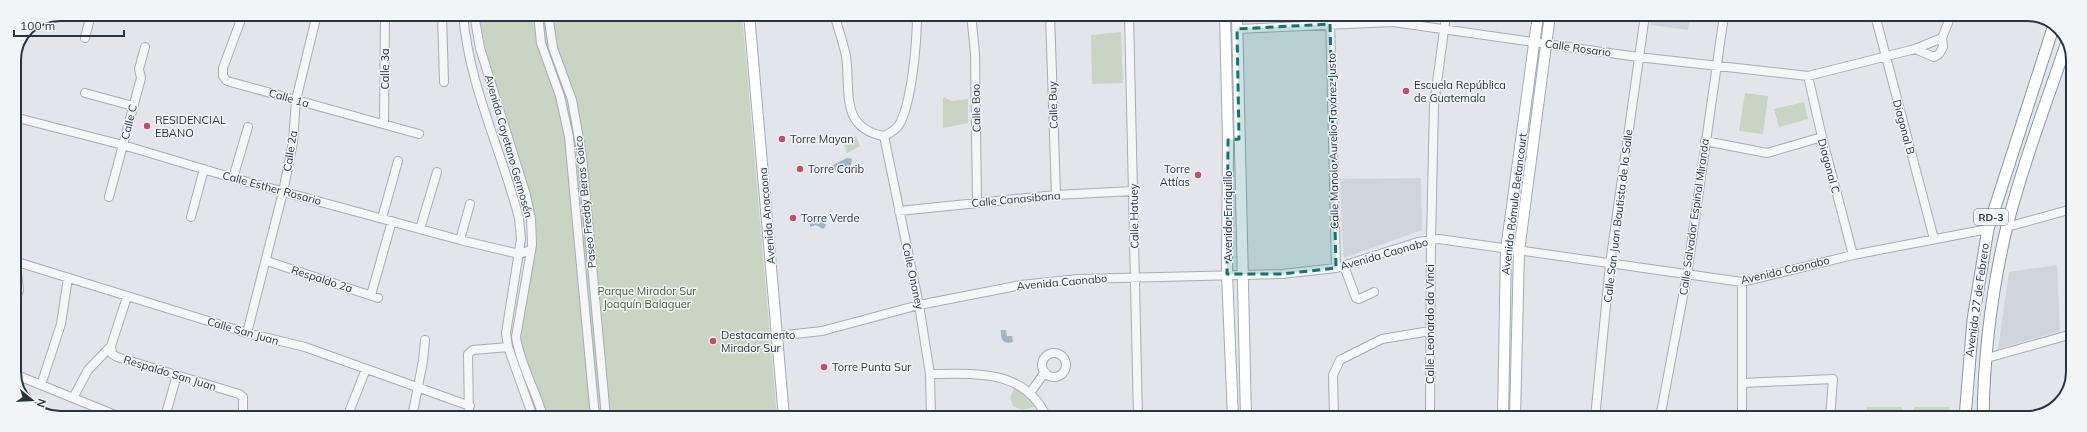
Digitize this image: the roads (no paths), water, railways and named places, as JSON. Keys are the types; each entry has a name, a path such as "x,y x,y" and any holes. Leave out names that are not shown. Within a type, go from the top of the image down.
{"highway":[{"name":"Avenida 27 de Febrero","path":"1966,411 1973,320 1988,229 2052,30"},
{"name":"Avenida 27 de Febrero","path":"1984,411 1992,303 2007,227 2016,192 2065,49"}],"main road":[{"name":"Avenida Anacaona","path":"750,21 783,411"},
{"name":"Avenida Enriquillo","path":"1225,21 1228,140 1227,274 1233,411"},
{"name":"Avenida Enriquillo","path":"1237,21 1246,411"},
{"name":"Avenida Rómulo Betancourt","path":"1503,411 1506,250 1537,21"},
{"name":"Avenida Rómulo Betancourt","path":"1515,411 1519,251 1549,21"},
{"path":"1228,140 1240,139"}],"street":[{"path":"85,38 89,21"},
{"name":"Calle 1a","path":"240,21 223,68 223,76 228,81 419,134"},
{"name":"Calle 2a","path":"246,332 267,261 284,192 293,142 296,100 316,21"},
{"name":"Calle 3a","path":"384,124 385,21"},
{"path":"442,21 444,82"},
{"name":"Avenida Cayetano Germosén","path":"463,21 464,32 474,80 519,218 521,239 506,333 508,348 531,411"},
{"name":"Avenida Cayetano Germosén","path":"475,21 480,48 526,195 533,234 516,337 518,352 532,383 541,411"},
{"name":"Paseo Freddy Beras Goico","path":"539,21 541,43 560,96 569,137 595,411"},
{"name":"Paseo Freddy Beras Goico","path":"549,21 553,48 572,100 582,156 605,411"},
{"path":"836,21 846,56 849,108 853,117 860,126 870,132 884,136 892,133 898,126 907,105 914,54 916,21"},
{"name":"Calle Bao","path":"971,21 975,53 977,202"},
{"name":"Calle Buy","path":"1050,21 1056,195"},
{"name":"Calle Hatuey","path":"1129,21 1138,411"},
{"name":"Calle Rosario","path":"1238,29 1362,21"},
{"name":"Calle Rosario","path":"1407,21 1444,29 1638,57 1808,76 1886,57 1914,49 1942,38"},
{"name":"Calle Leonardo da Vinci","path":"1430,411 1431,240 1434,105 1445,21"},
{"name":"Calle San Juan Bautista de la Salle","path":"1596,411 1610,264 1643,21"},
{"name":"Calle Salvador Espinal Miranda","path":"1661,411 1687,275 1723,21"},
{"name":"Diagonal B","path":"1877,21 1934,239"},
{"path":"1914,49 1934,57 1940,54 1943,48 1942,38 1949,21"},
{"name":"Calle Manolo Aurelio Tavárez Justo","path":"1330,24 1340,267 1356,298 1359,299 1374,292"},
{"name":"Calle C","path":"109,197 141,78 139,69 145,47"},
{"name":"Diagonal C","path":"1808,76 1822,137 1853,255"},
{"path":"85,93 133,106"},
{"name":"Calle Esther Rosario","path":"21,120 123,145 284,192 460,240 518,254"},
{"path":"234,178 248,127"},
{"name":"Calle Onaney","path":"884,136 919,305 930,374 931,411"},
{"path":"1705,141 1767,153 1822,137"},
{"path":"382,218 398,161"},
{"path":"191,217 204,169"},
{"path":"420,229 437,172"},
{"path":"1516,177 1529,179"},
{"name":"Calle Canasibana","path":"899,211 1056,195 1133,191"},
{"path":"460,240 470,204"},
{"path":"2007,227 2066,211"},
{"name":"Respaldo 2a","path":"267,261 374,297 392,221"},
{"name":"Avenida Caonabo","path":"777,336 822,331 919,305 1021,285 1078,279 1227,274 1282,274 1340,267 1418,242 1431,240 1453,240 1506,250 1742,282 1853,255 1988,229"},
{"path":"518,254 531,250"},
{"name":"Calle San Juan","path":"21,264 246,332 305,348 470,406"},
{"path":"41,385 62,324 68,278"},
{"path":"1742,282 1742,411"},
{"name":"Respaldo San Juan","path":"128,296 111,346 112,354 239,394 243,397 243,411"},
{"path":"1334,411 1333,375 1340,360 1382,339 1430,331"},
{"path":"1987,358 2066,336"},
{"path":"413,411 423,361 424,340"},
{"path":"73,398 88,370 111,346"},
{"path":"470,411 468,354 473,350 508,348"},
{"path":"349,411 366,369"},
{"path":"1030,393 1045,372"},
{"path":"930,374 987,374 1012,381 1030,393 1044,411"},
{"path":"167,411 177,375"},
{"path":"21,377 105,411"},
{"path":"1742,383 1833,379 1831,411"},
{"path":"1503,380 1516,380"}],"water":[{"path":"847,158 852,159 851,166 835,170 833,165"},
{"path":"817,218 826,224 823,229 816,225 810,227 810,220"},
{"path":"1001,330 1006,330 1007,336 1012,336 1013,342 1007,343 1002,339"}],"place":[{"name":"Escuela República de Guatemala","path":"1406,91"},
{"name":"RESIDENCIAL EBANO","path":"147,126"},
{"name":"Torre Mayan","path":"782,139"},
{"name":"Torre Carib","path":"800,169"},
{"name":"Torre Attías","path":"1198,175"},
{"name":"Torre Verde","path":"793,218"},
{"name":"Destacamento Mirador Sur","path":"713,341"},
{"name":"Torre Punta Sur","path":"824,367"}],"park label":[{"name":"Parque Mirador Sur Joaquín Balaguer","path":"647,297"}]}
